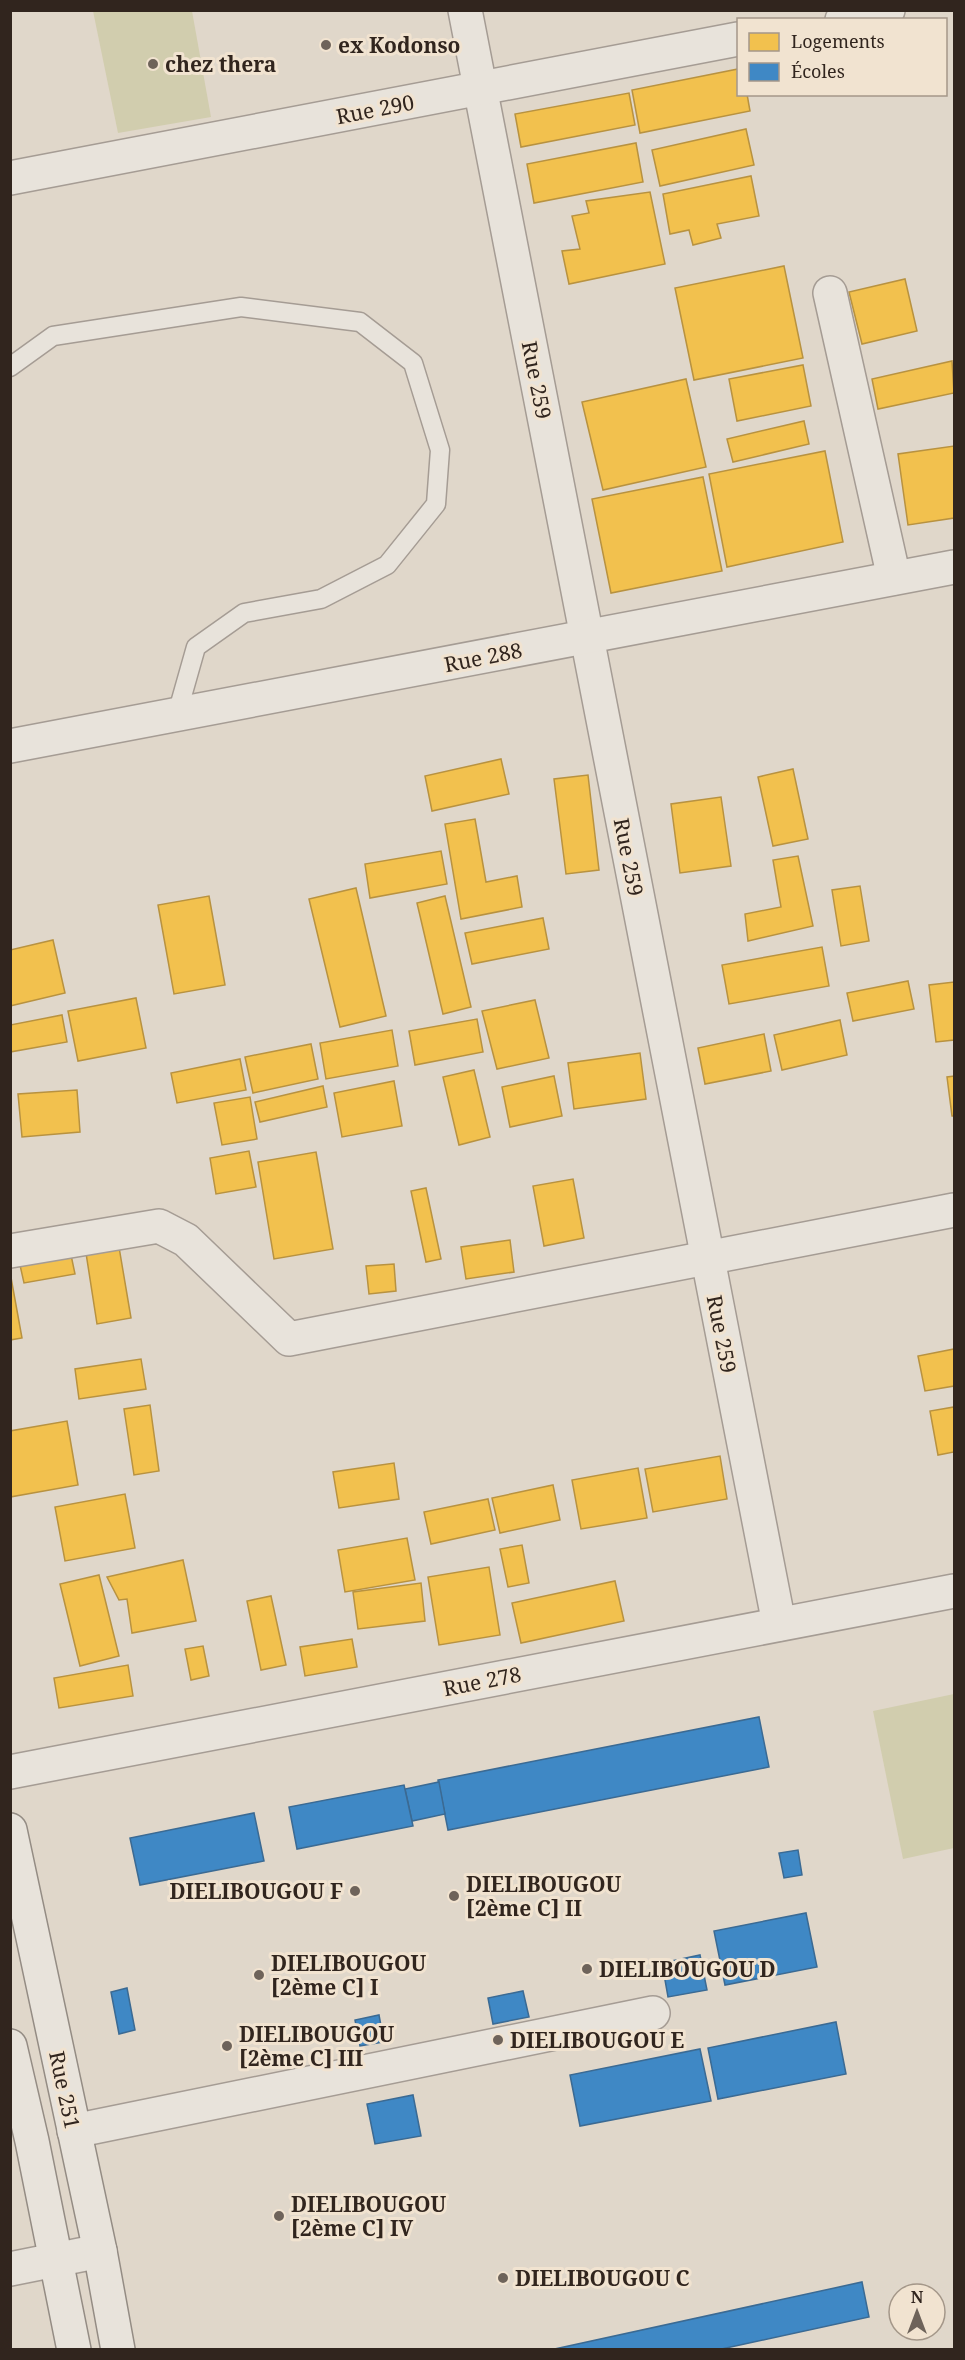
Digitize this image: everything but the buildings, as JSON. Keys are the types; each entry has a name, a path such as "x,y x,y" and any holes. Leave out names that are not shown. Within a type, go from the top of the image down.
{"street":[{"name":"Rue 259","path":"465,10 778,1624"},
{"path":"851,18 888,10"},
{"name":"Rue 290","path":"10,178 737,39"},
{"path":"830,293 894,578"},
{"name":"Rue 288","path":"10,746 954,567"},
{"path":"10,1251 159,1226 186,1240 289,1339 954,1210"},
{"name":"Rue 278","path":"10,1772 954,1591"},
{"name":"Rue 251","path":"10,1830 100,2250 118,2349"},
{"path":"74,2131 652,2013"},
{"name":"Rue 251","path":"10,2046 74,2349"},
{"path":"10,2269 100,2250"}],"lane":[{"path":"10,367 53,336 241,307 360,322 413,363 440,450 436,504 387,566 321,599 244,613 196,647 177,714"}],"shaded area":[{"name":"chez thera","path":"93,11 192,11 211,117 118,133"},
{"path":"954,1694 954,1848 903,1859 873,1711"}],"place":[{"name":"ex Kodonso","path":"326,45"},
{"name":"chez thera","path":"153,64"},
{"name":"DIELIBOUGOU F","path":"355,1891"},
{"name":"DIELIBOUGOU [2ème C] II","path":"454,1896"},
{"name":"DIELIBOUGOU D","path":"587,1969"},
{"name":"DIELIBOUGOU [2ème C] I","path":"259,1975"},
{"name":"DIELIBOUGOU E","path":"498,2040"},
{"name":"DIELIBOUGOU [2ème C] III","path":"227,2046"},
{"name":"DIELIBOUGOU [2ème C] IV","path":"279,2216"},
{"name":"DIELIBOUGOU C","path":"503,2278"}]}
